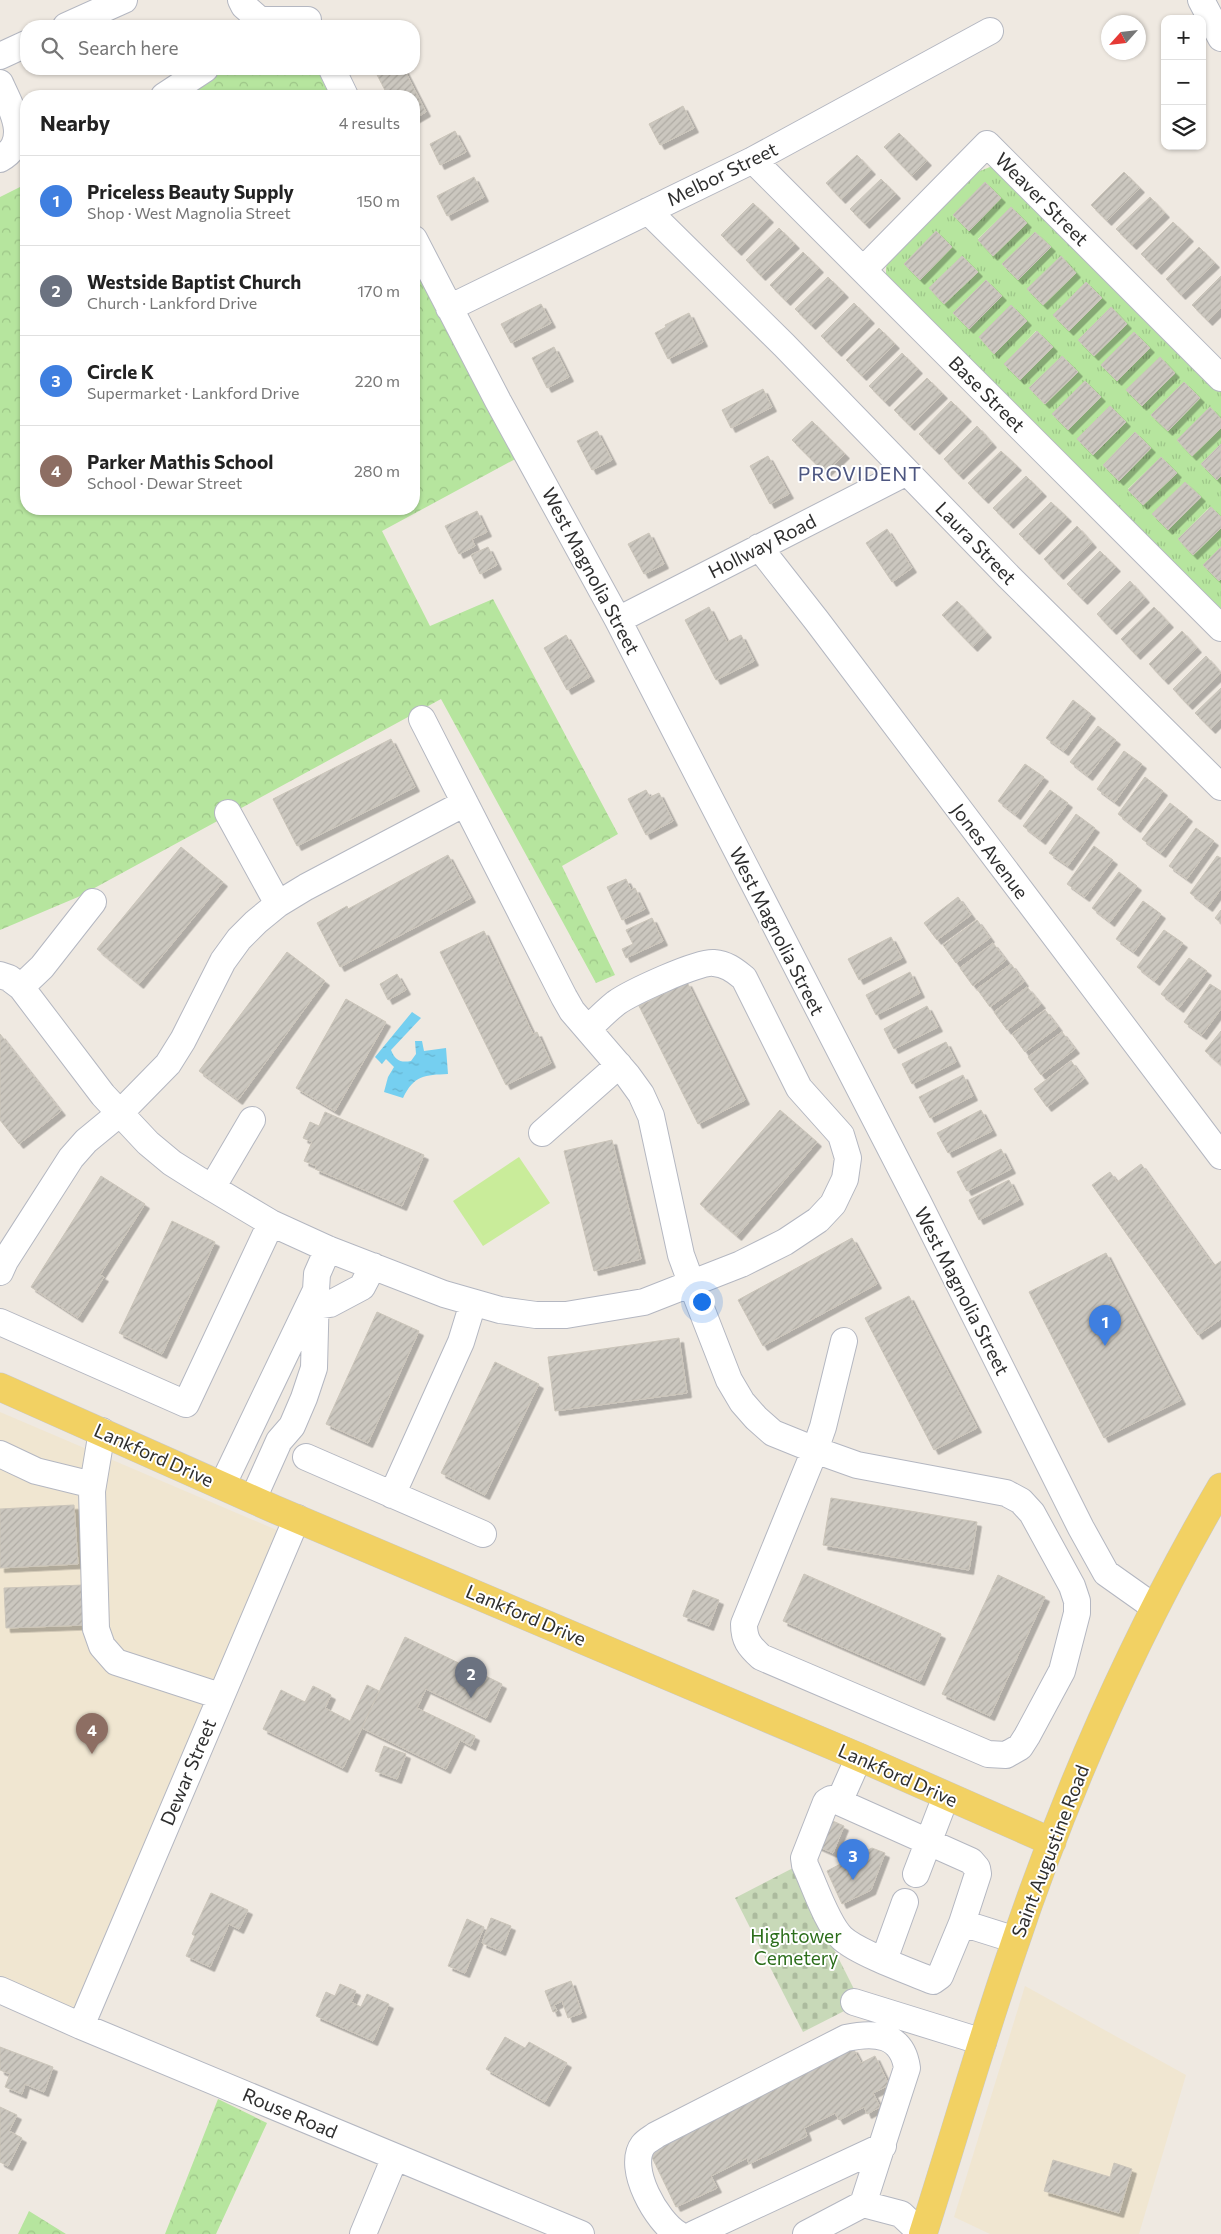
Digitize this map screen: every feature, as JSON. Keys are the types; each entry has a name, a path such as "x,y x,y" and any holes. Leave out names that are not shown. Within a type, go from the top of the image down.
{"main road":[{"name":"Lankford Drive","path":"0,1387 222,1486 859,1757 1052,1842"},
{"name":"Saint Augustine Road","path":"923,2234 1016,1940 1052,1842 1097,1732 1154,1607 1217,1506"}],"street":[{"path":"79,20 124,0"},
{"path":"241,0 248,10 260,20 306,15"},
{"path":"1202,0 1221,38"},
{"name":"Melbor Street","path":"449,308 753,160 990,31"},
{"path":"0,56 20,47"},
{"path":"173,90 196,75"},
{"path":"335,75 342,90"},
{"path":"0,83 18,124 18,136 12,149 0,159"},
{"name":"Weaver Street","path":"863,270 987,144 1221,378"},
{"name":"Base Street","path":"753,160 1221,628"},
{"name":"Laura Street","path":"648,211 784,345 1009,577 1217,774"},
{"name":"West Magnolia Street","path":"420,251 618,620 918,1202 1081,1528 1106,1573 1154,1607"},
{"name":"Hollway Road","path":"618,620 907,472"},
{"name":"Jones Avenue","path":"759,547 1221,1156"},
{"path":"422,719 572,1012 642,1094 651,1116 681,1255 729,1380 742,1402 773,1433 814,1450 857,1465 1006,1493 1021,1501 1032,1513 1072,1586 1077,1601 1077,1612 1062,1671 1020,1748 1006,1755 988,1754 761,1657 748,1646 744,1636 744,1624 814,1450 823,1427 844,1341"},
{"path":"0,1272 5,1261 71,1158 86,1141 120,1113 168,1064 184,1040 223,961 239,939 278,904 306,887 465,803"},
{"path":"228,813 278,904"},
{"path":"93,902 42,967 10,981 103,1095 148,1143 172,1162 271,1223 328,1249 473,1304 527,1314 566,1315 602,1311 644,1302 692,1284 785,1242 818,1220 833,1204 845,1179 848,1158 841,1135 799,1088 744,978 729,966 714,963 699,964 683,970 618,1002 588,1029"},
{"path":"542,1133 619,1065"},
{"path":"212,1188 252,1120"},
{"path":"0,1322 186,1404 271,1223"},
{"path":"222,1486 316,1290 328,1249"},
{"path":"316,1290 330,1304 362,1287 373,1266"},
{"path":"253,1499 279,1442 292,1426 314,1368 316,1290"},
{"path":"392,1495 461,1342 473,1304"},
{"path":"102,1431 93,1485 96,1629 102,1646 116,1662 220,1696"},
{"path":"0,1454 36,1471 93,1485"},
{"path":"306,1457 483,1534"},
{"name":"Dewar Street","path":"81,2026 297,1518"},
{"path":"839,1802 859,1757"},
{"path":"916,1874 946,1796"},
{"path":"831,1799 928,1842 971,1861 977,1868 978,1874 962,1923 937,1980 933,1981 884,1960 843,1939 836,1931 805,1865 804,1858 826,1802 831,1799"},
{"path":"884,1960 905,1902"},
{"path":"962,1923 1016,1940"},
{"name":"Rouse Road","path":"0,1990 81,2026 581,2234"},
{"path":"854,2002 983,2042"},
{"path":"678,2234 662,2221 644,2186 639,2170 638,2157 643,2144 656,2135 846,2038 866,2034 887,2036 905,2054 907,2068 863,2204"},
{"path":"694,2234 883,2146"},
{"path":"363,2234 394,2157"},
{"path":"806,2234 863,2204 901,2214 923,2234"}],"shaded area":[{"path":"0,1412 279,1531 75,2011 0,1977"},
{"path":"1025,1986 1186,2075 1139,2234 990,2234 954,2217"}],"green space":[{"path":"206,75 320,75 327,90 177,90"},
{"path":"990,167 999,170 1221,392 1221,419 1210,407 1177,440 1192,456 1221,428 1221,444 1201,464 1217,480 1221,476 1221,517 1210,507 1178,539 1193,555 1221,528 1221,547 1203,565 1219,581 1221,579 1221,613 886,275 886,267 889,261 975,173","holes":["986,183 1001,198 969,231 953,215","1011,207 1027,223 994,255 978,239","936,231 952,247 920,279 904,264","1035,232 1051,247 1018,280 1003,264","962,256 977,272 944,304 929,288","986,280 1002,296 970,329 963,323","1102,298 1069,331 1053,315","1011,305 994,353 979,337","1111,308 1127,324 1094,356","1036,331 1052,347 1004,364","1150,348 1117,381 1101,365","1062,356 1078,372 1044,404 1029,388","1160,357 1175,374 1142,405","1200,398 1168,431 1152,415","1110,406 1126,422 1093,454 1078,438","1135,432 1151,448 1119,481 1103,465","1161,457 1177,473 1143,505 1128,489","1185,482 1201,498 1168,530 1153,514"]},
{"path":"20,187 20,515 412,515 382,531 430,626 493,599 618,834 562,866 615,975 596,983 441,699 78,897 0,930 0,197"},
{"path":"420,276 519,457 420,510"},
{"path":"519,1157 550,1203 483,1246 453,1201"},
{"name":"Hightower Cemetery","path":"793,1868 857,1995 852,2007 803,2032 735,1898"},
{"path":"218,2099 267,2123 216,2234 165,2234"},
{"path":"29,2211 66,2234 18,2234"}],"water":[{"path":"412,1012 421,1018 391,1050 396,1058 404,1062 411,1061 416,1054 415,1041 422,1041 424,1051 446,1048 448,1074 421,1078 411,1085 403,1098 384,1092 388,1077 394,1067 386,1059 382,1064 375,1057"}],"building":[{"path":"377,75 407,75 415,90 385,90"},
{"path":"420,100 426,112 420,116"},
{"path":"683,106 694,128 660,145 649,124"},
{"path":"455,131 466,152 440,165 430,144"},
{"path":"899,133 927,161 912,176 884,147"},
{"path":"857,155 871,170 841,199 826,183"},
{"path":"1124,172 1140,188 1107,221 1091,205"},
{"path":"474,177 484,197 447,216 437,196"},
{"path":"881,179 896,194 865,224 850,209"},
{"path":"985,182 1001,198 969,231 953,215"},
{"path":"1150,197 1165,213 1132,245 1116,229"},
{"path":"753,203 769,218 737,251 721,235"},
{"path":"1011,207 1027,223 993,256 978,240"},
{"path":"1173,222 1189,237 1157,270 1141,254"},
{"path":"779,228 795,244 761,276 746,260"},
{"path":"936,231 952,247 920,280 904,264"},
{"path":"1035,232 1051,247 1018,280 1002,264"},
{"path":"1199,247 1215,263 1181,295 1166,279"},
{"path":"803,252 819,268 786,301 770,285"},
{"path":"962,256 978,272 944,304 929,288"},
{"path":"1061,256 1076,273 1043,305 1027,289"},
{"path":"1221,276 1221,308 1208,321 1192,305"},
{"path":"828,277 844,293 811,325 795,309"},
{"path":"986,280 1002,296 969,329 953,313"},
{"path":"1086,282 1102,298 1069,331 1053,315"},
{"path":"854,303 870,319 837,352 821,336"},
{"path":"541,304 551,323 511,343 501,324"},
{"path":"1011,305 1027,321 994,354 979,337"},
{"path":"1111,307 1127,324 1094,356 1078,340"},
{"path":"689,313 703,342 668,359 655,333 666,327 665,325"},
{"path":"879,328 895,344 862,376 846,360"},
{"path":"1037,331 1053,347 1020,380 1004,364"},
{"path":"1134,332 1150,348 1117,381 1101,365"},
{"path":"554,347 569,377 547,388 532,358"},
{"path":"902,353 918,369 885,402 869,386"},
{"path":"1062,356 1078,372 1045,404 1029,388"},
{"path":"1160,357 1175,373 1142,406 1126,390"},
{"path":"927,378 943,394 910,426 894,410"},
{"path":"1085,381 1101,397 1068,430 1052,414"},
{"path":"1184,382 1200,398 1168,431 1151,415"},
{"path":"763,389 772,407 731,428 722,410"},
{"path":"951,401 967,417 935,450 919,434"},
{"path":"1110,406 1126,422 1093,455 1077,439"},
{"path":"1210,407 1221,419 1221,428 1192,456 1177,440"},
{"path":"812,421 845,454 825,473 792,440"},
{"path":"977,426 992,443 959,475 944,459"},
{"path":"597,431 612,460 592,470 577,441"},
{"path":"1135,432 1151,448 1119,481 1103,465"},
{"path":"1221,444 1221,476 1217,480 1201,464"},
{"path":"1001,451 1017,466 984,499 968,483"},
{"path":"768,456 789,494 770,504 750,466"},
{"path":"1161,457 1177,473 1143,505 1128,490"},
{"path":"1026,476 1042,492 1009,524 993,508"},
{"path":"1185,482 1201,497 1168,530 1152,514"},
{"path":"1051,502 1067,517 1035,550 1019,534"},
{"path":"1211,507 1221,517 1221,528 1193,555 1178,539"},
{"path":"477,511 487,532 472,539 475,546 459,554 445,526"},
{"path":"1077,526 1092,543 1059,575 1044,559"},
{"path":"887,529 912,568 892,582 866,543"},
{"path":"649,533 664,564 644,574 628,544"},
{"path":"488,547 497,565 480,574 471,555"},
{"path":"1221,547 1221,579 1219,581 1203,565"},
{"path":"1100,551 1116,567 1083,600 1067,584"},
{"path":"1130,581 1145,598 1112,630 1097,614"},
{"path":"957,601 987,633 973,647 942,615"},
{"path":"709,607 727,642 741,635 754,661 716,680 685,620"},
{"path":"1154,607 1169,623 1136,655 1121,639"},
{"path":"1182,631 1197,648 1164,680 1149,664"},
{"path":"566,635 590,677 567,690 544,648"},
{"path":"1206,656 1221,673 1188,705 1173,689"},
{"path":"1221,688 1221,719 1211,729 1195,713"},
{"path":"1073,700 1091,714 1064,751 1046,738"},
{"path":"1098,726 1116,740 1088,776 1070,762"},
{"path":"391,739 415,787 297,846 273,799"},
{"path":"1124,751 1142,764 1115,802 1097,789"},
{"path":"1025,764 1044,777 1016,815 998,801"},
{"path":"1145,777 1163,791 1136,828 1118,814"},
{"path":"646,790 650,797 659,793 673,821 646,835 628,799"},
{"path":"1050,790 1068,803 1041,840 1023,826"},
{"path":"1170,803 1188,817 1161,853 1142,839"},
{"path":"1076,814 1095,828 1068,866 1049,853"},
{"path":"1196,828 1214,841 1187,879 1169,866"},
{"path":"1094,846 1113,860 1085,897 1067,884"},
{"path":"181,847 223,882 139,984 97,949"},
{"path":"448,855 471,898 340,967 317,923 347,906 348,909"},
{"path":"1217,856 1221,858 1221,889 1208,907 1190,893"},
{"path":"1119,872 1137,886 1110,922 1092,908"},
{"path":"626,879 631,890 635,888 645,909 622,920 607,887"},
{"path":"958,897 971,915 937,940 924,923"},
{"path":"1143,901 1161,914 1134,952 1116,939"},
{"path":"1221,910 1221,923 1215,918"},
{"path":"652,918 663,941 626,958 622,949 633,944 626,930"},
{"path":"977,920 990,938 956,963 943,945"},
{"path":"1164,930 1183,943 1155,981 1137,967"},
{"path":"484,931 533,1034 537,1032 551,1063 506,1085 440,952"},
{"path":"891,937 902,958 859,980 848,959"},
{"path":"993,943 1006,960 973,986 960,968"},
{"path":"287,952 325,981 238,1100 199,1071"},
{"path":"1189,958 1207,971 1179,1008 1161,994"},
{"path":"1011,964 1024,982 990,1007 977,989"},
{"path":"910,972 920,993 876,1015 866,995"},
{"path":"397,974 406,990 388,1000 380,984"},
{"path":"687,982 745,1100 698,1124 639,1006"},
{"path":"1210,984 1221,991 1221,1009 1202,1035 1184,1022"},
{"path":"1027,987 1041,1004 1007,1030 994,1012"},
{"path":"346,999 386,1022 335,1111 296,1088"},
{"path":"927,1006 938,1027 894,1049 884,1029"},
{"path":"1045,1010 1058,1027 1025,1052 1012,1034"},
{"path":"1221,1031 1221,1065 1205,1051"},
{"path":"1062,1032 1075,1049 1041,1075 1028,1057"},
{"path":"0,1034 61,1111 19,1144 0,1120"},
{"path":"946,1042 956,1062 912,1084 902,1064"},
{"path":"1071,1061 1084,1079 1047,1107 1034,1089"},
{"path":"963,1075 973,1096 930,1118 919,1097"},
{"path":"780,1110 817,1142 737,1236 700,1204"},
{"path":"981,1110 992,1131 948,1153 937,1133"},
{"path":"325,1112 424,1155 402,1206 315,1169 316,1166 304,1161 312,1142 303,1138 310,1122 319,1126"},
{"path":"612,1140 641,1259 594,1271 564,1151"},
{"path":"1001,1149 1011,1169 967,1191 957,1172"},
{"path":"1141,1164 1214,1266 1221,1261 1221,1319 1198,1335 1092,1185 1110,1172 1117,1182"},
{"path":"101,1176 145,1204 100,1275 104,1277 78,1318 31,1287"},
{"path":"1009,1180 1019,1200 979,1220 969,1200"},
{"path":"172,1221 215,1242 162,1354 119,1333"},
{"path":"852,1238 877,1284 763,1346 738,1300"},
{"path":"1106,1253 1181,1400 1104,1438 1029,1292"},
{"path":"909,1296 977,1428 934,1450 865,1318"},
{"path":"377,1312 419,1331 368,1443 326,1424"},
{"path":"679,1338 687,1393 555,1411 548,1357"},
{"path":"495,1362 539,1384 485,1495 441,1473"},
{"path":"831,1498 977,1522 969,1570 823,1545"},
{"path":"74,1505 78,1564 0,1568 0,1509"},
{"path":"804,1574 941,1634 920,1681 783,1621"},
{"path":"998,1575 1045,1597 990,1716 942,1694"},
{"path":"84,1585 86,1625 6,1628 4,1588"},
{"path":"693,1590 719,1600 709,1626 683,1616"},
{"path":"405,1637 502,1684 486,1718 426,1689 417,1708 475,1736 471,1746 460,1740 446,1769 362,1728"},
{"path":"367,1685 379,1691 343,1768 263,1729 281,1690 305,1702 313,1686 331,1695 325,1708 350,1721"},
{"path":"384,1746 406,1754 397,1779 375,1771"},
{"path":"826,1818 844,1826 833,1853 815,1845"},
{"path":"872,1848 885,1853 871,1890 842,1904 827,1871"},
{"path":"211,1893 248,1910 239,1929 229,1924 210,1967 186,1956 195,1936 192,1934"},
{"path":"491,1918 511,1926 501,1951 482,1943"},
{"path":"467,1919 484,1927 465,1973 448,1966"},
{"path":"571,1981 582,2013 568,2018 562,2001 554,2005 557,2011 553,2012 545,1991"},
{"path":"340,1984 356,1991 351,2002 361,2007 367,1994 389,2004 373,2041 316,2016 326,1992 335,1996"},
{"path":"505,2037 525,2048 529,2042 567,2063 545,2102 486,2069"},
{"path":"0,2047 53,2067 44,2092 25,2084 22,2094 5,2087 10,2074 0,2070"},
{"path":"853,2048 861,2063 875,2056 889,2085 873,2093 880,2107 867,2114 864,2107 839,2120 835,2113 804,2128 807,2136 749,2164 747,2158 711,2176 717,2188 676,2207 648,2149"},
{"path":"0,2107 17,2115 9,2131 22,2138 8,2166 0,2162"},
{"path":"1053,2160 1110,2177 1114,2163 1132,2169 1119,2213 1044,2191"}],"place":[{"name":"Priceless Beauty Supply","path":"1105,1346"},
{"name":"Westside Baptist Church","path":"471,1698"},
{"name":"Parker Mathis School","path":"92,1754"},
{"name":"Circle K","path":"853,1880"}],"district":[{"name":"PROVIDENT","path":"860,474"}]}
